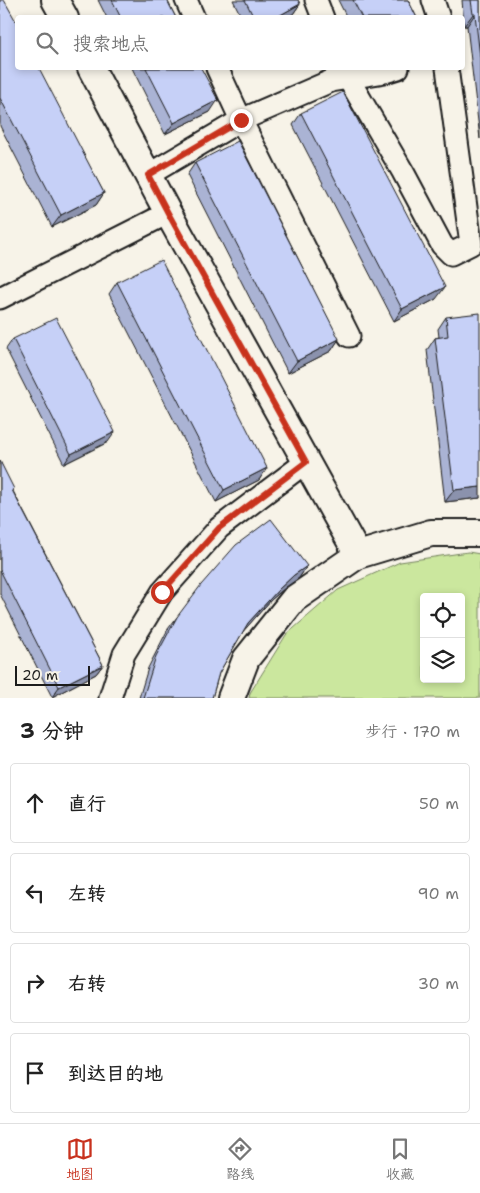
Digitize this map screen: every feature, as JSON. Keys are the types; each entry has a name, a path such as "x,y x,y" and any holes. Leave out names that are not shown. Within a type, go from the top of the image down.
{"street":[{"path":"56,0 64,15"},
{"path":"186,0 193,15"},
{"path":"316,0 322,15"},
{"path":"433,0 438,15"},
{"path":"92,70 168,213 358,555"},
{"path":"218,70 349,336"},
{"path":"148,175 241,120 346,73 385,72 392,70"},
{"path":"346,73 403,172 442,245 451,254 471,244 447,70"},
{"path":"0,298 168,213"},
{"path":"110,698 124,654 162,592 219,528 306,462"},
{"path":"231,698 246,659 294,599 358,555 431,533 480,533"}],"green space":[{"path":"468,552 480,554 480,698 249,698 250,693 286,635 338,590 400,562"}],"building":[{"path":"0,0 4,0 15,20 15,70 40,70 104,193 61,215 0,98"},
{"path":"112,0 167,0 174,15 120,15"},
{"path":"245,0 298,0 300,4 280,15 252,15"},
{"path":"353,0 408,0 416,15 360,15"},
{"path":"471,0 480,0 480,57 475,14 473,14"},
{"path":"147,70 202,70 218,100 174,123"},
{"path":"343,92 445,287 402,309 301,113"},
{"path":"238,141 339,339 297,361 195,163"},
{"path":"161,260 267,468 224,490 117,282"},
{"path":"480,313 480,487 454,490 435,338 448,336 446,317"},
{"path":"56,318 115,432 71,454 13,339"},
{"path":"0,461 14,489 12,490 103,665 59,687 0,570"},
{"path":"271,519 307,566 279,589 248,623 219,673 212,698 143,698 156,656 177,617 201,585 236,545"}],"route":[{"path":"162,592 219,528 306,462 148,175 241,120"}]}
